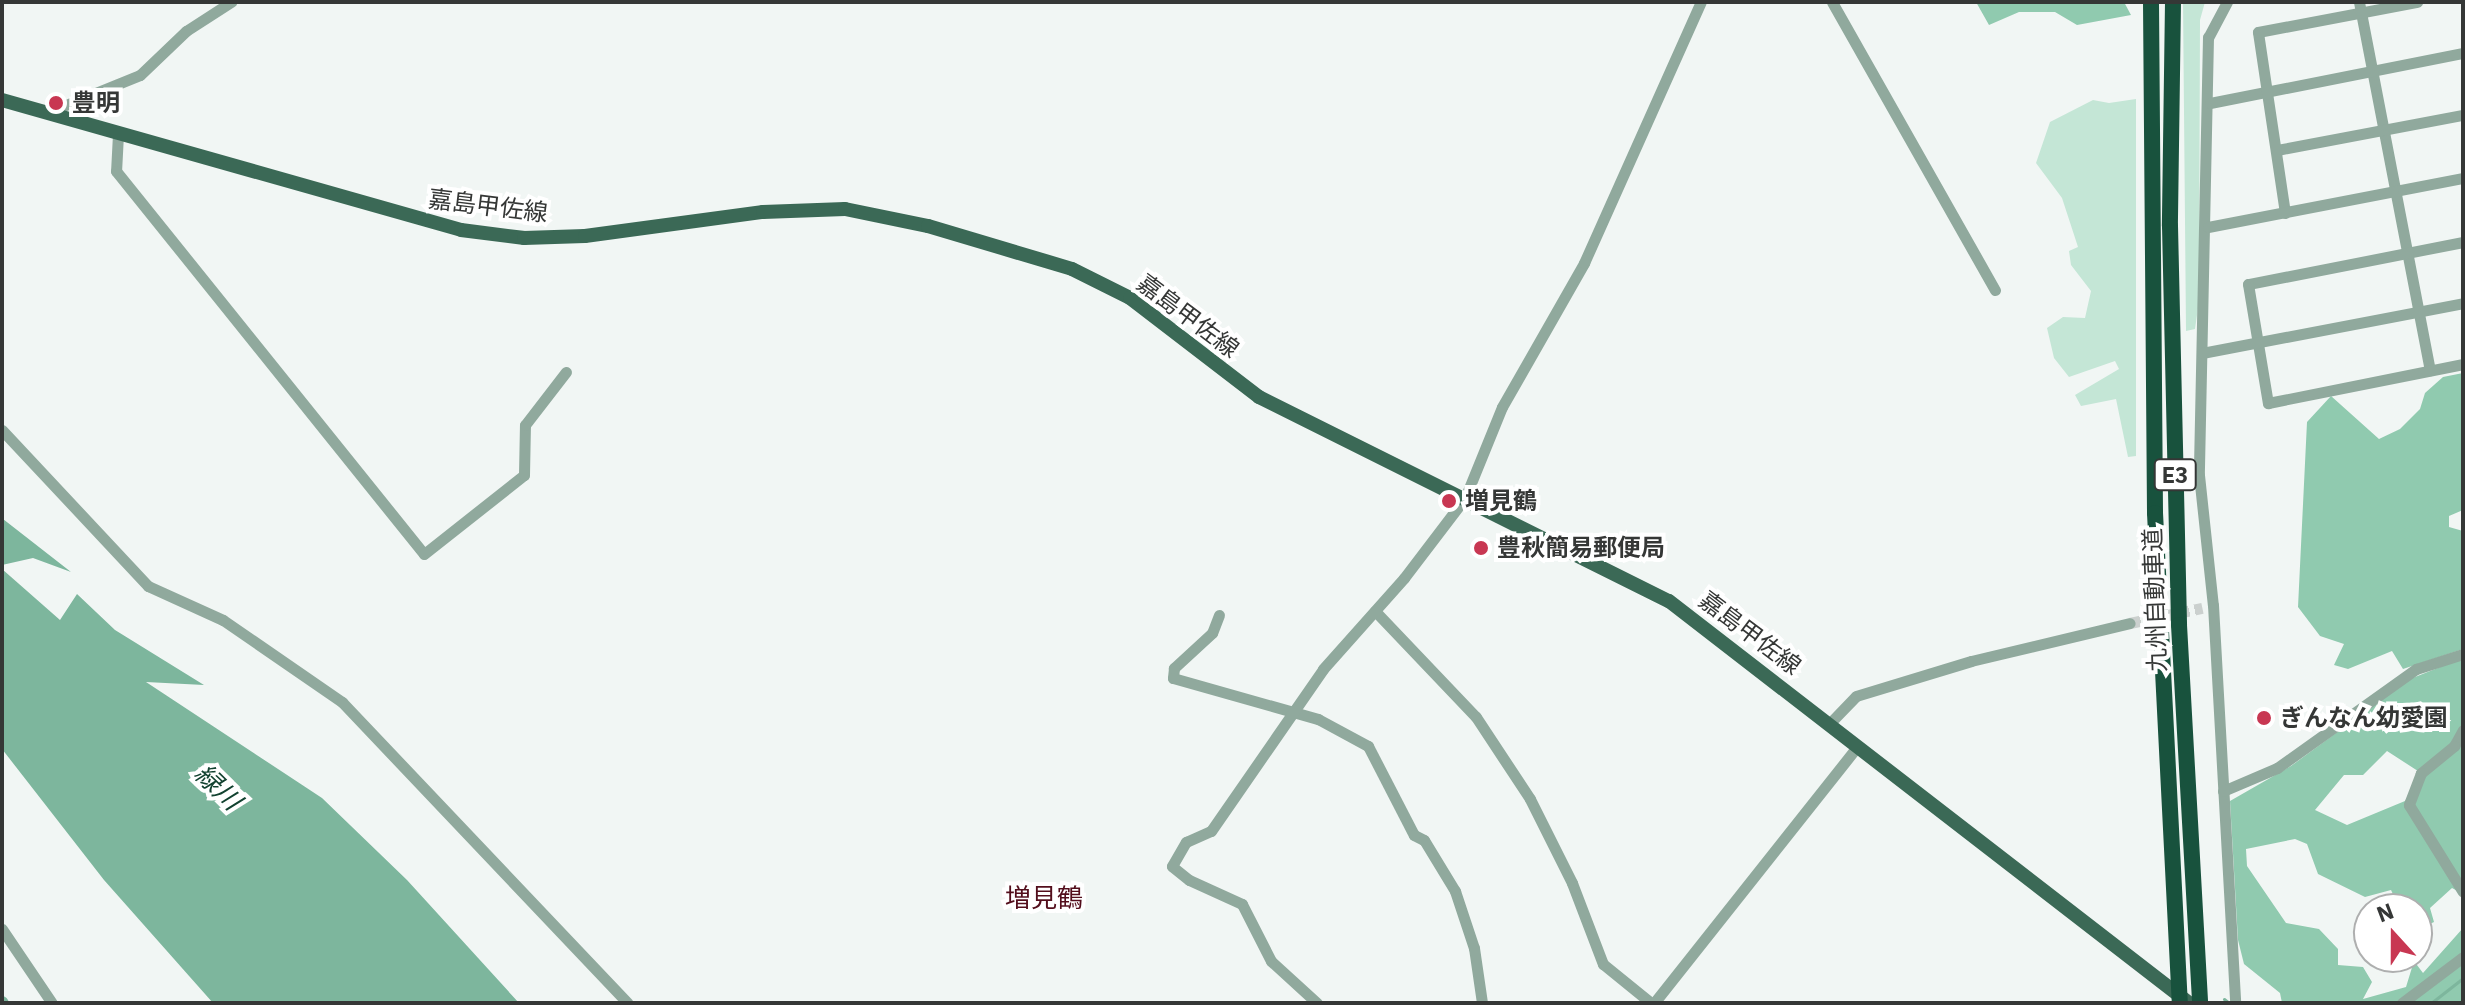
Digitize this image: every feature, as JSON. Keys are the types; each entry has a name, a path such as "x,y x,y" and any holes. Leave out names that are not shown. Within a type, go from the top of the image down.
{"highway":[{"name":"九州自動車道","path":"2151,2 2155,513 2180,1003"},
{"name":"九州自動車道","path":"2173,2 2170,226 2179,625 2200,1003"}],"main road":[{"name":"嘉島甲佐線","path":"2,100 414,218 524,238 801,210 845,209 928,226 1072,269 1118,291 1259,397 1669,601 2189,1003"}],"street":[{"path":"46,113 140,75 186,31 231,2"},
{"path":"1317,1003 1271,961 1242,904 1189,880 1172,866 1186,842 1211,831 1292,711 1465,498 1502,407 1584,263 1701,2"},
{"path":"1832,2 1995,290"},
{"path":"2227,2 2208,37 2208,227 2200,490 2235,1000"},
{"path":"2285,213 2258,32 2361,8 2417,2"},
{"path":"2361,8 2430,370"},
{"path":"2210,103 2463,53"},
{"path":"2277,150 2463,115"},
{"path":"118,134 116,171 424,554 524,475 525,425 566,372"},
{"path":"2208,227 2463,178"},
{"path":"2463,242 2248,284 2268,403 2463,364"},
{"path":"2202,353 2463,303"},
{"path":"2,430 148,586 223,620 342,702 628,1003"},
{"path":"1375,611 1476,717 1530,799 1572,883 1603,964 1652,1003 1858,746"},
{"path":"1219,615 1212,633 1174,668 1173,678 1292,711 1340,728 1368,746 1414,835 1424,840 1455,891 1474,948 1482,1003"},
{"path":"1830,723 1856,696 1971,661 2130,623"},
{"path":"2223,791 2277,768 2416,669 2463,654"},
{"path":"2463,730 2454,746 2421,773 2409,805 2463,892"},
{"path":"2,929 52,1003"},
{"path":"2402,1003 2463,957"}],"shaded area":[{"path":"1976,2 2124,2 2131,15 2077,25 2055,12 2019,12 1989,25"},
{"path":"2183,2 2205,2 2200,20 2199,301 2195,329 2186,331"},
{"path":"2136,99 2136,456 2128,457 2116,399 2081,406 2075,395 2119,369 2115,361 2069,377 2054,358 2047,328 2063,317 2085,318 2091,291 2071,265 2069,251 2078,247 2062,198 2036,163 2050,122 2093,100 2109,103"},
{"path":"2463,373 2463,510 2449,516 2449,527 2463,531 2463,649 2403,669 2392,651 2348,669 2334,665 2344,644 2320,636 2298,607 2307,422 2331,396 2379,439 2400,429 2420,409 2425,393 2443,377"},
{"path":"2463,658 2463,894 2452,888 2433,905 2433,893 2392,893 2391,890 2357,893 2318,874 2307,844 2295,839 2246,849 2247,866 2286,923 2319,929 2338,949 2338,965 2353,966 2353,973 2367,973 2372,982 2363,999 2406,987 2410,973 2433,973 2433,962 2463,928 2463,1003 2282,1003 2280,993 2244,964 2238,940 2230,801 2291,766 2410,679","holes":["2387,751 2421,773 2405,801 2347,825 2315,810 2344,775 2363,775"]}],"water":[{"path":"2,518 71,572 33,558 2,565"},
{"name":"緑川","path":"2,569 60,620 77,594 115,630 204,685 146,682 322,798 407,880 519,1003 213,1003 104,880 2,749"}],"waterway":[{"path":"2431,1003 2463,978"},
{"path":"2224,999 2229,1003"}],"tunnel":[{"path":"2130,623 2202,608"}],"place":[{"name":"豊明","path":"56,103"},
{"name":"増見鶴","path":"1449,501"},
{"name":"豊秋簡易郵便局","path":"1481,548"},
{"name":"ぎんなん幼愛園","path":"2264,718"}],"district":[{"name":"増見鶴","path":"1044,898"}]}
